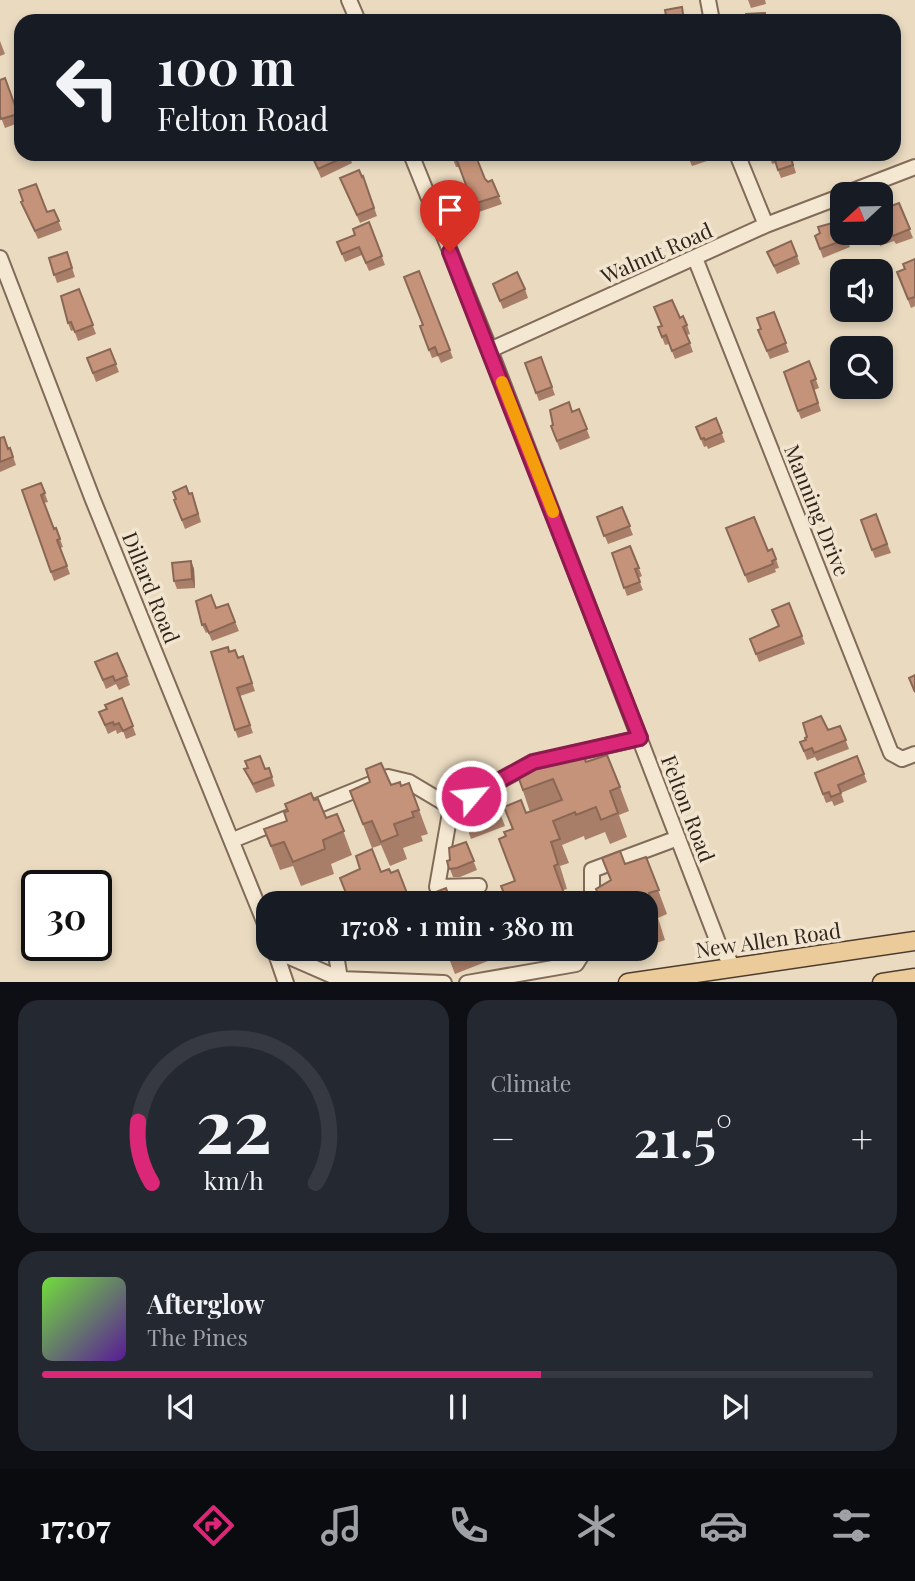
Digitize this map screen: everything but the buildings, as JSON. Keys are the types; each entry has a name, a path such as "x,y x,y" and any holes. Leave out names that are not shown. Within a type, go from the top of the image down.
{"main road":[{"name":"New Allen Road","path":"628,982 915,942"},
{"path":"881,982 915,978"}],"street":[{"name":"Felton Road","path":"414,161 719,945 733,966"},
{"path":"740,161 766,225"},
{"name":"Walnut Road","path":"877,182 915,167"},
{"name":"Walnut Road","path":"489,349 766,225 830,200"},
{"name":"Dillard Road","path":"0,258 93,500 256,900"},
{"name":"Manning Drive","path":"695,258 891,753 902,759 915,754"},
{"path":"451,807 533,762 640,738"},
{"path":"233,840 388,777 409,782 451,807"},
{"path":"451,807 437,887 480,886"},
{"path":"592,891 592,870 678,838"},
{"path":"279,961 286,982"},
{"path":"300,961 340,979 444,982"},
{"path":"337,961 340,979"},
{"path":"467,982 576,964 578,961"}],"slow traffic":[{"path":"502,382 553,512"}],"route":[{"path":"450,252 640,738 533,762 471,796"}]}
